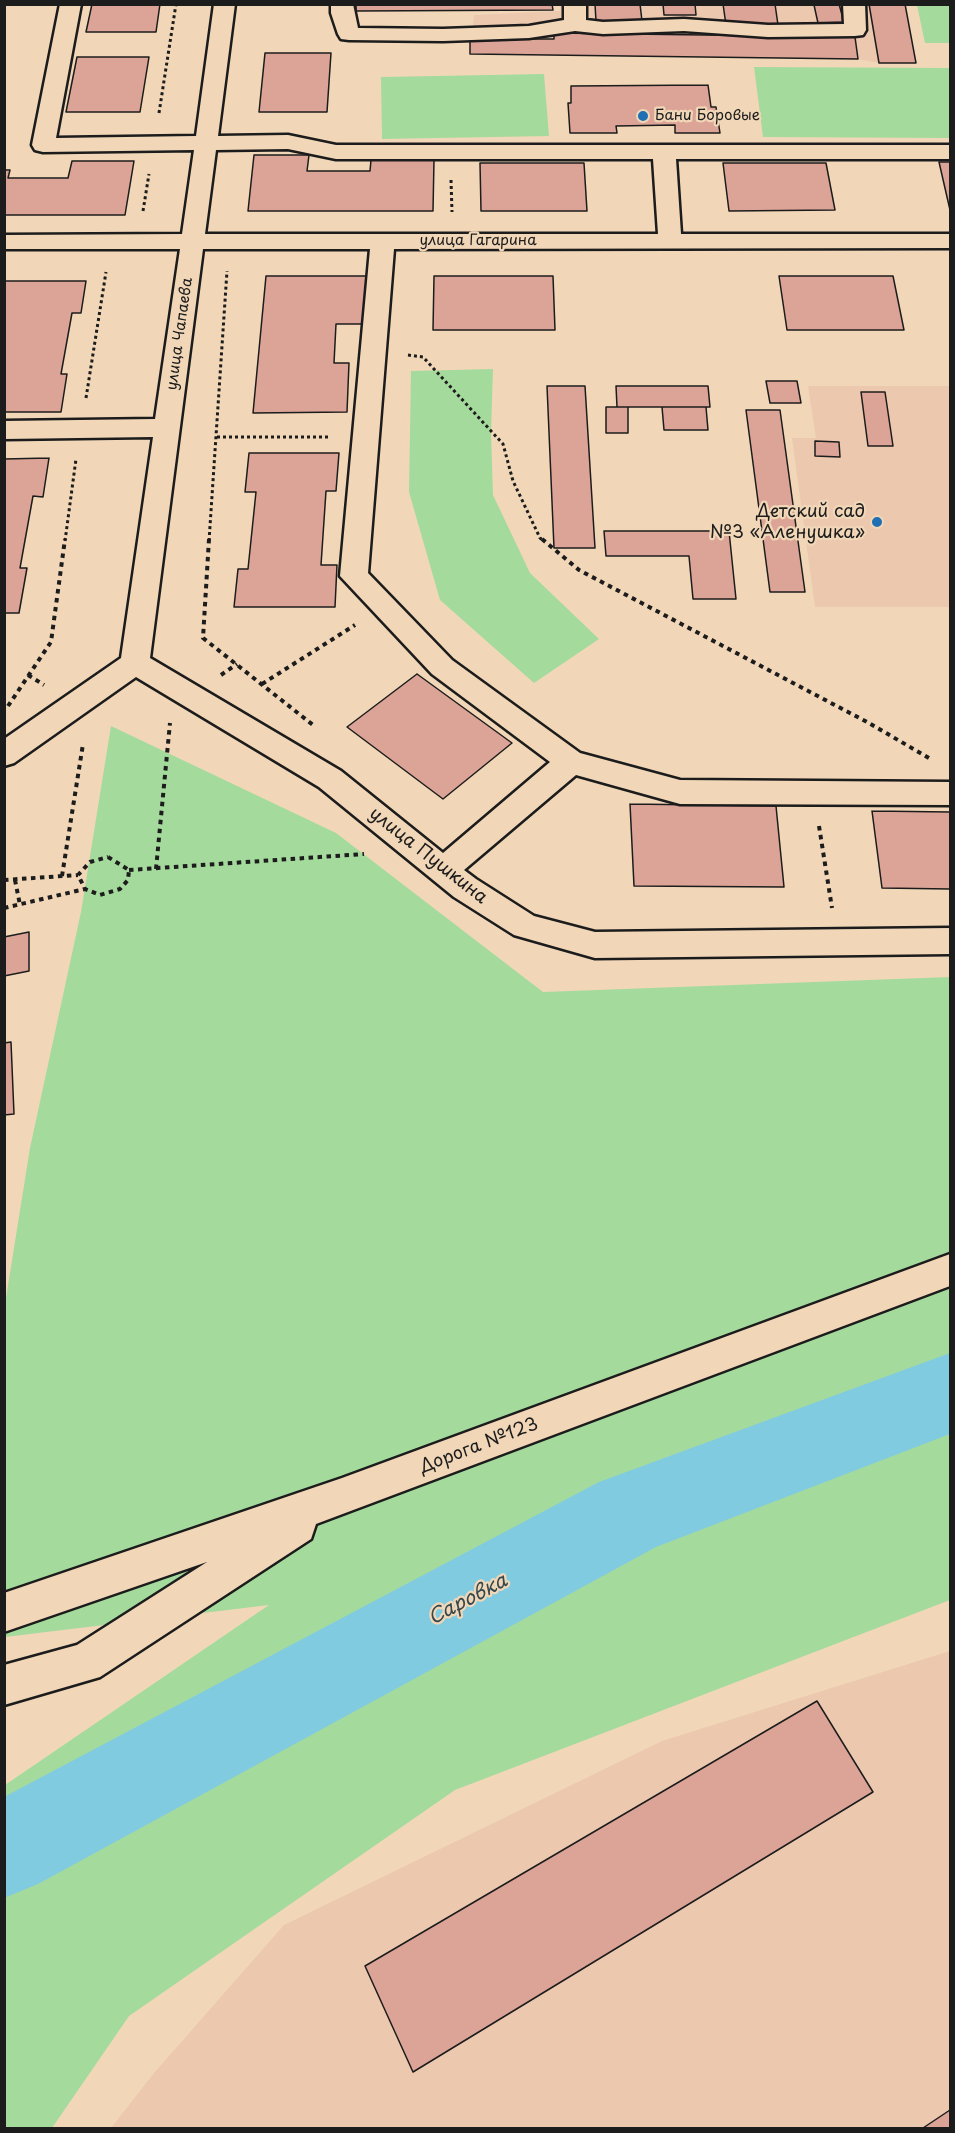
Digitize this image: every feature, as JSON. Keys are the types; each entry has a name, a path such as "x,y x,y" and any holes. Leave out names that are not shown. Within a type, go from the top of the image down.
{"street":[{"path":"71,4 44,146 288,142 336,153 951,152"},
{"name":"улица Чапаева","path":"135,663 225,4"},
{"path":"342,4 342,13 350,34 529,32 575,15 603,28 684,24 768,31 855,30 854,4"},
{"path":"664,153 670,241"},
{"name":"улица Гагарина","path":"4,242 951,241"},
{"path":"383,242 354,576 442,667 571,762 680,792 951,793"},
{"path":"4,430 167,428"},
{"path":"4,755 135,663"},
{"name":"улица Пушкина","path":"135,663 330,779 465,888 525,926 595,945 951,941"},
{"path":"443,870 571,762"},
{"name":"Дорога №123","path":"4,1614 342,1497 951,1270"},
{"path":"4,1685 86,1663 342,1497"}],"path":[{"path":"450,152 453,222"},
{"path":"4,709 51,642 106,267"},
{"path":"228,267 203,638 317,728"},
{"path":"373,351 423,357 503,444 513,481 540,538 579,570 857,716 932,759"},
{"path":"217,437 365,438"},
{"path":"262,684 384,607"},
{"path":"156,869 171,712 189,695 237,664"},
{"path":"28,675 88,714 62,876"},
{"path":"814,793 833,914"},
{"path":"4,880 78,875 90,862 108,857 129,870 418,850"},
{"path":"4,908 85,889 100,895 120,889 128,880 129,870"},
{"path":"78,875 85,889"},
{"path":"15,880 20,905"}],"shaded area":[{"path":"905,4 916,63 879,63 858,59 470,54 474,15 561,11 560,5"},
{"name":"Детский сад №3 «Аленушка»","path":"808,386 950,386 950,607 815,607 792,438 816,438"},
{"path":"950,1651 950,2128 111,2128 154,2073 284,1925 662,1741"}],"green space":[{"path":"917,5 950,5 950,43 925,43"},
{"path":"754,67 950,68 950,138 763,137"},
{"path":"544,74 549,136 382,139 381,77"},
{"path":"493,369 491,432 493,495 530,573 599,639 534,683 440,600 409,492 411,371"},
{"path":"111,726 336,833 543,992 950,977 950,1600 455,1790 129,2016 52,2128 5,2128 5,1785 269,1605 5,1637 5,1304 30,1148 81,912"}],"building":[{"path":"92,4 160,4 156,32 86,32"},
{"path":"356,4 552,4 553,10 356,11"},
{"path":"595,4 640,4 642,21 596,21"},
{"path":"663,4 695,4 696,15 664,15"},
{"path":"723,4 775,4 778,25 726,25"},
{"path":"839,4 844,22 818,23 814,5"},
{"path":"869,4 905,4 916,63 879,63"},
{"path":"554,33 855,37 858,59 470,54 470,39 554,39"},
{"path":"265,53 331,53 327,112 259,112"},
{"path":"77,57 149,57 140,112 66,112"},
{"name":"Бани Боровые","path":"708,85 711,107 716,107 720,133 675,133 675,125 616,126 617,133 570,133 568,103 571,103 571,86"},
{"path":"254,155 309,155 307,171 370,171 371,160 434,160 433,211 248,211"},
{"path":"72,161 134,161 125,215 4,215 4,170 10,170 8,178 68,178"},
{"path":"939,162 950,162 950,210"},
{"path":"480,163 584,163 587,211 481,211"},
{"path":"723,163 826,163 835,210 729,211"},
{"path":"266,276 367,276 365,324 336,324 334,363 349,363 347,412 253,413"},
{"path":"434,276 553,276 555,330 433,330"},
{"path":"779,276 893,276 904,330 787,330"},
{"path":"4,281 86,281 81,313 72,313 61,374 67,374 61,412 4,412"},
{"path":"766,381 797,381 801,403 770,403"},
{"path":"547,386 585,386 595,548 554,548"},
{"path":"616,386 708,386 710,407 617,407"},
{"path":"861,392 885,392 893,446 868,446"},
{"path":"606,407 628,407 628,433 606,433"},
{"path":"662,407 706,407 708,430 664,430"},
{"path":"746,410 780,410 805,592 770,592"},
{"path":"815,441 839,442 840,457 815,456"},
{"path":"249,453 339,453 336,491 326,491 321,565 337,565 335,607 234,607 238,569 248,569 256,492 245,492"},
{"path":"49,458 43,497 33,496 20,568 27,568 19,613 4,613 4,459"},
{"path":"604,531 729,531 736,599 693,599 689,556 606,556"},
{"path":"417,674 512,743 443,799 347,727"},
{"path":"630,804 776,806 784,887 634,886"},
{"path":"872,811 950,812 950,889 882,888"},
{"path":"29,932 29,971 4,976 4,937"},
{"path":"11,1042 14,1114 4,1115 4,1043"},
{"path":"817,1701 873,1792 413,2072 365,1966"},
{"path":"950,2110 950,2128 923,2128"}],"waterway":[{"name":"Саровка","path":"4,1850 630,1513 950,1394"}],"place":[{"name":"Бани Боровые","path":"643,116"},
{"name":"Детский сад №3 «Аленушка»","path":"877,522"}]}
